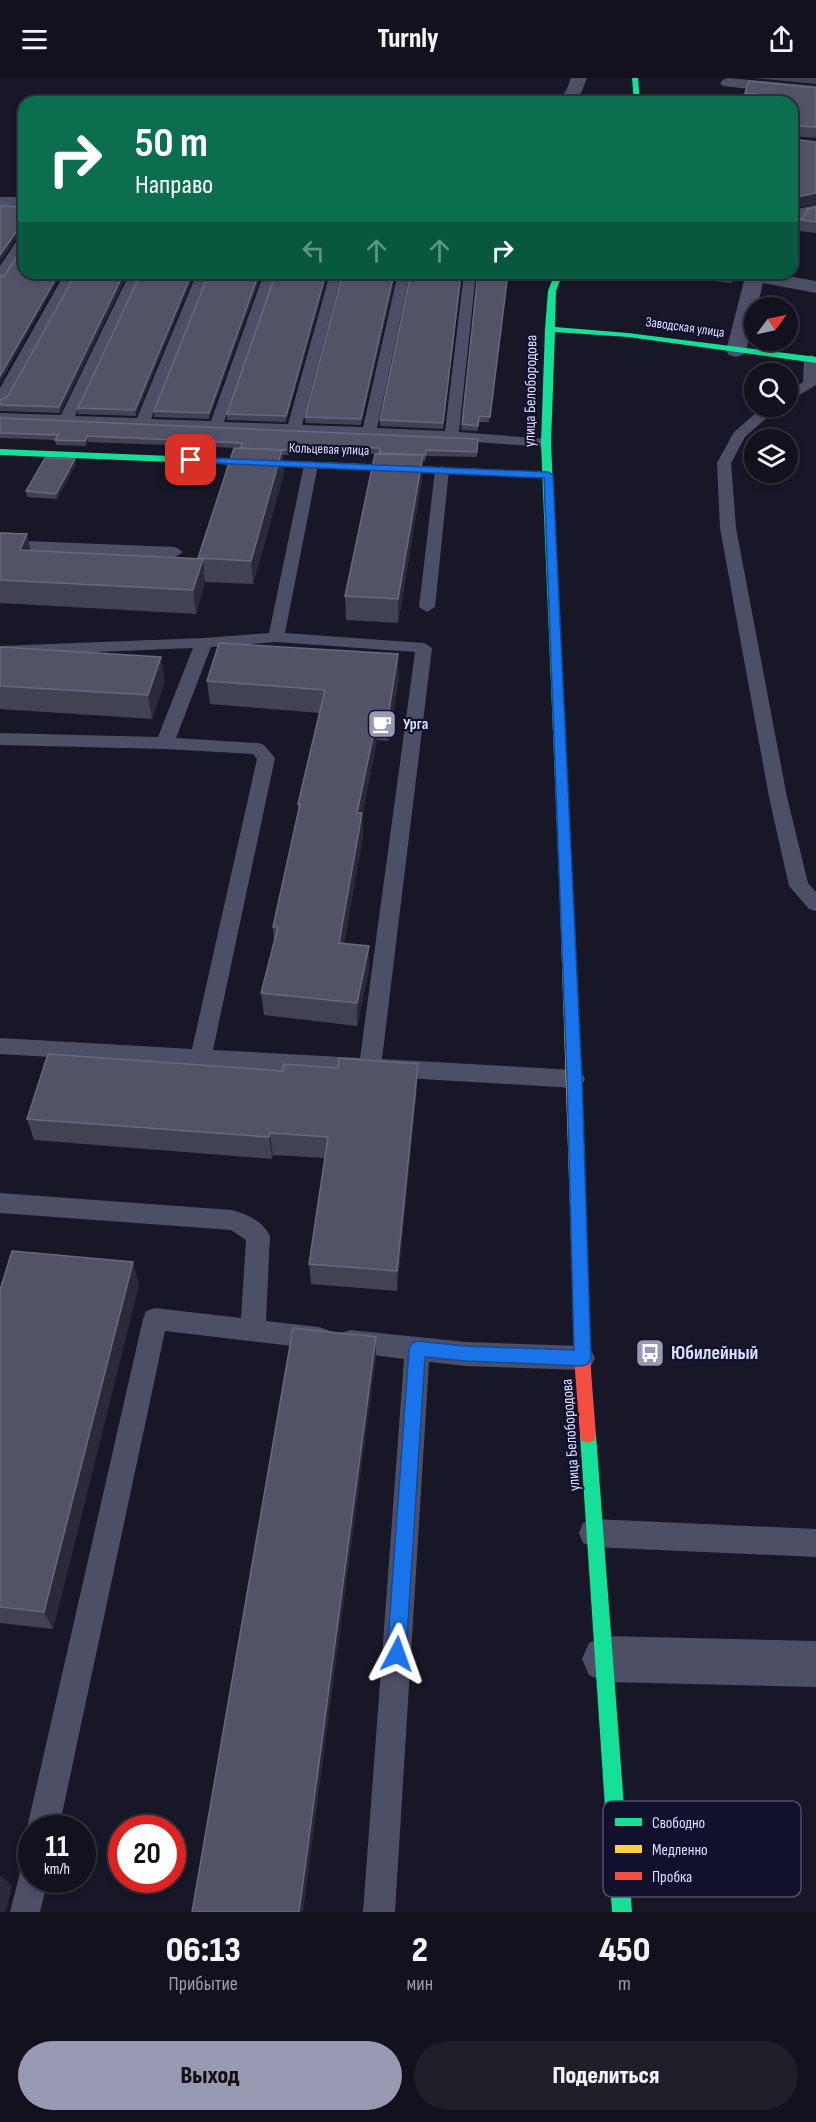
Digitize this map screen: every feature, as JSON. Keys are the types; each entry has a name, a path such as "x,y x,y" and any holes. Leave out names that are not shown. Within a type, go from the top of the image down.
{"main road":[{"path":"636,78 638,96"},
{"name":"улица Белобородова","path":"557,279 552,291 549,329 546,442 574,1079 582,1358 614,1801"},
{"name":"Заводская улица","path":"549,329 628,335 736,351 813,359"},
{"name":"Кольцевая улица","path":"0,452 548,475"},
{"name":"улица Белобородова","path":"621,1897 622,1912"}],"street":[{"path":"570,96 579,78"},
{"path":"728,83 815,86"},
{"path":"0,202 18,202"},
{"path":"798,214 816,210"},
{"path":"736,351 755,279"},
{"path":"776,279 816,287"},
{"path":"604,1659 816,1664"}],"lane":[{"path":"0,276 18,248"},
{"path":"0,400 68,279"},
{"path":"66,420 133,279"},
{"path":"142,423 201,279"},
{"path":"216,426 268,279"},
{"path":"294,429 334,279"},
{"path":"369,432 403,279"},
{"path":"452,436 469,279"},
{"path":"798,392 810,384 813,359"},
{"path":"0,417 369,432 546,442"},
{"path":"760,417 739,435 724,463 728,528 778,797 799,886 816,904"},
{"path":"276,637 311,465"},
{"path":"427,608 442,471"},
{"path":"0,545 175,552"},
{"path":"0,651 204,643 276,637 423,648 370,1066"},
{"path":"165,743 204,643"},
{"path":"0,739 165,743 258,749 266,758 201,1056"},
{"path":"0,1046 574,1079"},
{"path":"0,1203 232,1220 247,1226 258,1236 253,1330"},
{"path":"46,1815 155,1319 466,1354 582,1358"},
{"path":"379,1912 417,1349"},
{"path":"593,1533 816,1543"},
{"path":"25,1910 29,1893"}],"building":[{"path":"749,81 816,88 816,127 798,126 798,96 745,93"},
{"path":"798,140 816,142 816,193 798,197"},
{"path":"1,206 18,207 18,229 0,255"},
{"path":"816,207 816,222 801,220 808,209"},
{"path":"18,254 18,279 56,279 0,376 0,276 5,275"},
{"path":"73,279 121,279 59,407 0,405 0,400 8,396"},
{"path":"138,279 190,279 135,410 78,408"},
{"path":"207,279 257,279 209,413 154,411"},
{"path":"274,279 324,279 286,416 227,414"},
{"path":"341,279 393,279 361,419 305,417"},
{"path":"410,279 460,279 443,423 380,420"},
{"path":"477,279 507,279 490,417 479,416 478,426 462,424"},
{"path":"0,418 478,439 477,452 426,450 425,455 379,453 380,448 290,445 288,450 241,448 242,443 87,436 85,441 55,440 58,435 0,433"},
{"path":"234,448 282,450 251,561 198,558"},
{"path":"375,454 423,455 398,599 345,596"},
{"path":"45,458 75,459 56,494 26,491"},
{"path":"0,533 27,534 20,550 203,559 193,590 0,580"},
{"path":"219,643 398,654 388,717 377,717 357,813 362,813 339,943 369,946 357,1003 261,993 278,927 273,927 300,804 298,804 325,690 207,681"},
{"path":"0,647 161,657 148,695 0,686"},
{"path":"48,1054 283,1071 284,1064 338,1068 339,1058 418,1064 397,1271 309,1264 328,1137 270,1133 269,1137 27,1119"},
{"path":"12,1251 133,1262 44,1612 0,1607 0,1290"},
{"path":"293,1328 376,1337 299,1912 192,1912"}],"traffic: fast":[{"path":"635,78 636,96"},
{"path":"557,279 552,291 546,443 566,902"},
{"path":"549,329 628,335 816,360"},
{"path":"0,452 365,467"},
{"path":"588,1435 614,1801"},
{"path":"621,1897 622,1912"}],"traffic: slow":[{"path":"365,467 548,475"},
{"path":"566,902 579,1241"}],"traffic: jam":[{"path":"579,1241 582,1358 588,1435"}],"place":[{"name":"Урга","path":"382,724"},
{"name":"Юбилейный","path":"650,1353"}],"route":[{"path":"191,460 548,475 574,1079 582,1358 466,1354 417,1349 397,1654"}]}
